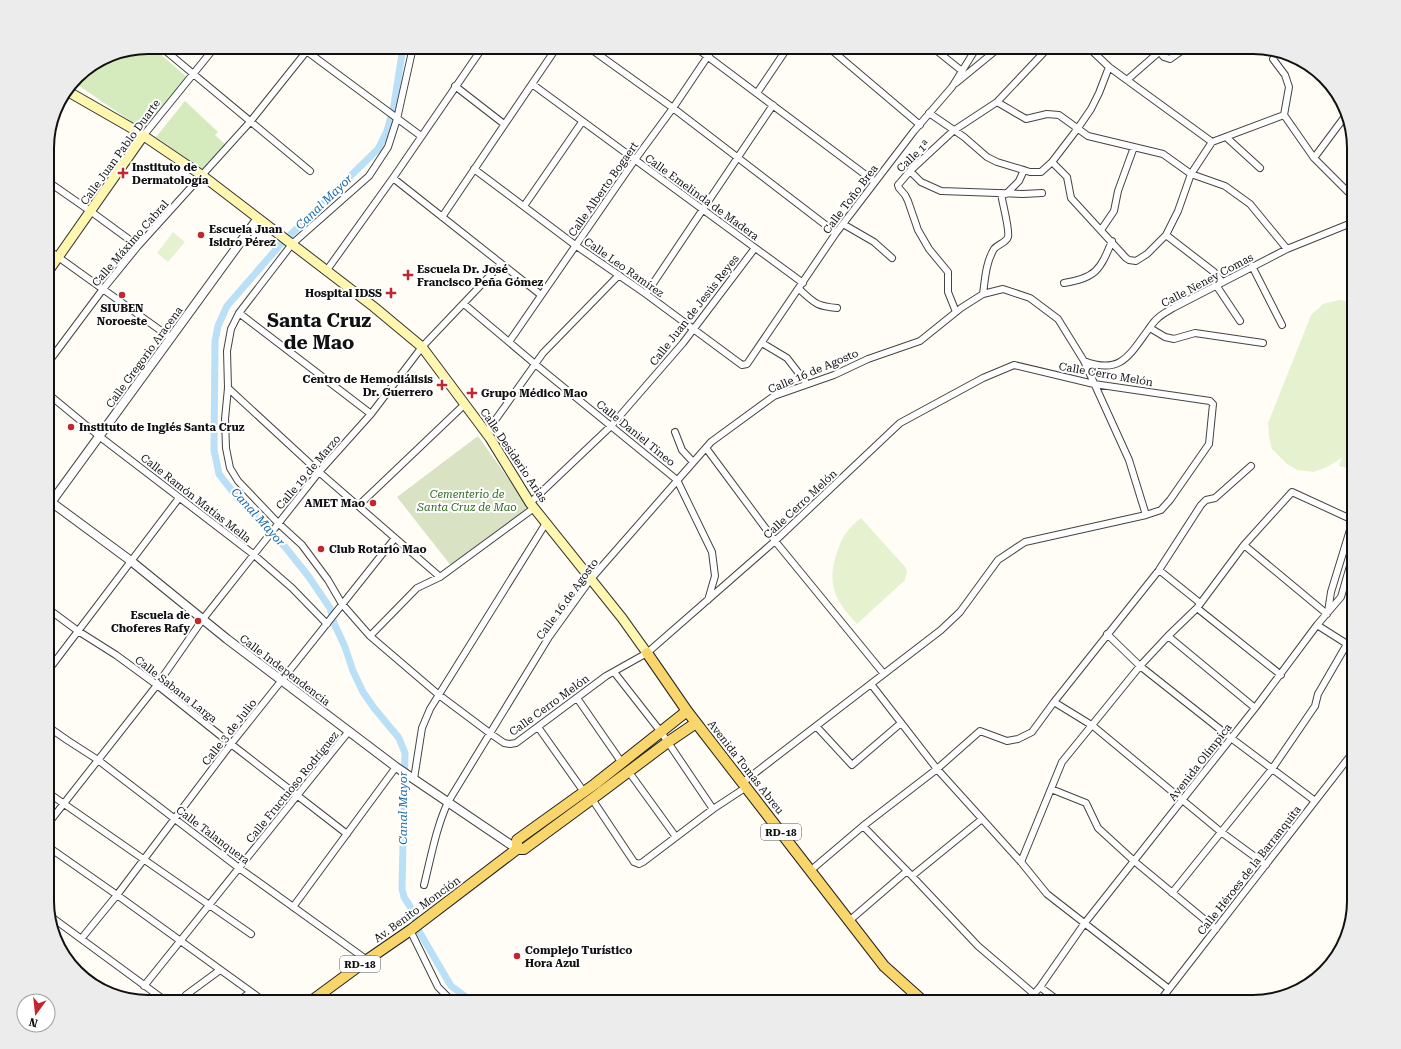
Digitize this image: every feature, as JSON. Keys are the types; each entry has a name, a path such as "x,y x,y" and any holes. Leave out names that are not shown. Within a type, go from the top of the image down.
{"main road":[{"name":"Calle Desiderio Arias","path":"71,94 144,136 203,176 327,270 422,347 486,433 532,506 622,618 647,653"},
{"name":"Calle Juan Pablo Duarte","path":"54,264 144,136"},
{"name":"Avenida Tomas Abreu","path":"647,653 686,711 884,966 916,995"},
{"name":"Av. Benito Monción","path":"517,848 517,840 622,763 686,711"},
{"name":"Av. Benito Monción","path":"320,995 411,929 517,848 524,849 592,800 668,742 696,723"}],"street":[{"path":"170,54 310,171"},
{"name":"Calle Juan Pablo Duarte","path":"144,136 210,54"},
{"name":"Calle Máximo Cabral","path":"54,355 103,289 138,246 203,176 250,122 304,54"},
{"path":"314,54 421,136"},
{"path":"411,54 388,147 369,176 288,240 239,313 231,329 227,352 228,388 225,419 226,448 230,468 238,481 278,523 302,545 328,580 342,604 370,636 439,695 491,734"},
{"path":"327,270 393,178 478,54"},
{"path":"442,217 552,54"},
{"path":"598,54 672,108 836,233"},
{"path":"705,54 875,182"},
{"path":"757,93 783,54"},
{"path":"836,54 920,125"},
{"path":"941,54 962,71"},
{"name":"Calle Toño Brea","path":"744,366 762,343 836,233 929,113 952,88 973,54"},
{"path":"952,88 992,54"},
{"name":"Calle 1ª","path":"956,312 948,292 948,272 929,249 918,230 908,201 898,187 899,183 953,130 997,102 1042,54"},
{"path":"1096,54 1127,80 1212,142"},
{"path":"1127,80 1152,54"},
{"path":"1161,54 1164,57 1170,59 1177,54"},
{"name":"Calle Alberto Bogaert","path":"509,342 634,160 708,56"},
{"path":"1274,57 1273,58 1285,75 1289,87 1284,116 1314,158 1347,191"},
{"path":"929,113 964,137 987,157 1024,170 1035,173 1041,172 1052,162 1091,109 1109,66"},
{"name":"Calle Emelinda de Madera","path":"532,84 755,248 801,286 814,302 821,307 837,308"},
{"path":"455,86 504,124"},
{"path":"997,102 1026,119 1047,114 1059,115 1088,136 1163,154 1190,174 1225,186 1250,204 1288,248"},
{"path":"646,294 704,210 773,105"},
{"path":"1052,162 1067,177 1071,198 1129,260 1136,261 1147,254 1166,235 1178,211 1190,174 1212,142 1284,116"},
{"path":"1314,158 1343,120"},
{"path":"524,206 582,122"},
{"path":"1226,137 1260,168"},
{"path":"1102,230 1114,211 1118,191 1134,147"},
{"name":"Calle Leo Ramírez","path":"474,168 576,245 744,366"},
{"path":"1004,194 1019,182 1024,170"},
{"path":"910,171 921,182 941,191 950,193 1042,193"},
{"path":"393,178 541,295"},
{"path":"54,186 138,246"},
{"path":"982,294 986,272 992,253 995,247 1008,238 1004,194"},
{"name":"Calle Gregorio Aracena","path":"54,496 258,218"},
{"path":"843,224 874,242 892,258"},
{"name":"Calle Neney Comas","path":"1084,361 1097,366 1117,364 1127,358 1158,318 1173,308 1288,248 1347,225"},
{"path":"1166,235 1214,272 1240,321"},
{"path":"1064,283 1081,280 1090,276 1100,266 1112,241"},
{"name":"Calle Juan de Jesús Reyes","path":"370,636 417,588 440,577 532,506 611,426 683,343 755,248"},
{"path":"54,254 171,338"},
{"name":"Calle 19 de Marzo","path":"54,816 157,685 203,619 253,554 319,472 371,414 422,347 501,264"},
{"path":"1252,266 1282,325"},
{"path":"486,433 543,353 619,275"},
{"name":"Calle 16 de Agosto","path":"424,885 436,833 448,802 549,637 590,580 711,442 774,396 834,375 868,359 920,341 956,312 982,294 1003,289 1030,298 1058,319 1084,361 1129,460 1146,515"},
{"name":"Calle Daniel Tineo","path":"464,304 677,480 712,552 715,576 708,600"},
{"path":"239,313 371,414"},
{"path":"1150,328 1165,337 1174,339 1195,333 1264,343"},
{"path":"762,343 787,358 807,384"},
{"name":"Calle Cerro Melón","path":"491,734 504,743 510,744 516,742 606,676 647,653 775,541 900,423 983,378 1014,365 1094,384 1210,401 1213,404 1208,444 1170,500 1161,510 1146,515 1025,542 998,560 960,612 941,630 816,726 744,786 644,862 639,864 634,862 592,800"},
{"path":"228,388 319,472 440,577"},
{"name":"Calle Ramón Matías Mella","path":"54,399 99,436 253,554 292,588 327,623"},
{"path":"358,506 465,404"},
{"path":"675,432 682,450 693,462"},
{"path":"706,448 775,541 884,674"},
{"path":"810,871 863,826 936,769 980,731 1008,741 1018,739 1032,732 1107,634 1159,570 1201,505 1206,500 1215,498 1251,466"},
{"path":"1021,862 1062,762 1093,726 1140,666 1199,606 1244,545 1292,492 1347,516"},
{"path":"54,663 179,498"},
{"name":"Calle Independencia","path":"54,507 131,562 226,639 397,768 517,848"},
{"path":"413,778 422,728 430,709 546,523"},
{"name":"Calle 3 de Julio","path":"81,939 117,895 231,744 395,538"},
{"path":"1244,545 1327,614 1331,592 1347,541"},
{"path":"1159,570 1281,675"},
{"name":"Avenida Olímpica","path":"1034,994 1084,924 1256,708 1317,625 1341,597 1347,576"},
{"name":"Calle Sabana Larga","path":"54,613 157,685 347,834"},
{"path":"1172,893 1272,769 1315,706 1318,694 1347,644 1317,625"},
{"path":"1107,634 1140,666 1231,738 1315,801"},
{"path":"1168,636 1256,708"},
{"path":"614,672 668,742 713,809"},
{"path":"871,684 936,769 1021,862 1047,894 1169,989"},
{"path":"577,698 622,763"},
{"path":"1054,702 1093,726 1221,832 1266,864"},
{"path":"816,726 852,765 854,765 901,723"},
{"path":"538,727 584,792"},
{"name":"Calle Talanquera","path":"54,731 98,760 239,868 367,960"},
{"name":"Calle Fructuoso Rodríguez","path":"144,986 349,732"},
{"name":"Calle Héroes de la Barranquita","path":"1164,995 1347,760"},
{"path":"293,907 397,768"},
{"path":"629,772 676,837"},
{"path":"1051,789 1086,803 1098,828 1134,861 1216,929"},
{"path":"54,797 144,859 208,906 251,934"},
{"path":"849,921 982,819"},
{"path":"863,826 910,873 978,946 1034,994"},
{"path":"54,851 255,995"},
{"path":"56,921 157,995"},
{"path":"411,929 438,987 446,995"},
{"path":"186,995 220,970"},
{"path":"1040,987 1051,995"},
{"path":"247,995 251,992"}],"green space":[{"path":"160,54 189,79 145,131 78,85 96,70 118,59 136,55"},
{"path":"185,101 218,132 215,135 228,147 206,172 156,137"},
{"path":"173,232 185,242 168,262 157,253"},
{"path":"1339,300 1347,301 1347,468 1339,466 1342,458 1325,468 1313,472 1297,470 1286,463 1272,449 1268,423 1311,315 1323,304"},
{"name":"Cementerio de Santa Cruz de Mao","path":"478,436 530,509 452,567 397,497"},
{"path":"861,518 906,568 907,572 905,580 857,624 849,616 838,600 832,574 842,540 849,529"}],"waterway":[{"name":"Canal Mayor","path":"402,54 394,105 387,131 378,149 280,245 227,306 218,326 215,341 214,450 219,474 236,496 286,548 309,577 330,608 334,623 363,692 399,738 405,753 402,889 404,897 411,908 420,933 451,986 463,995"}],"place":[{"name":"Instituto de Dermatología","path":"123,173"},
{"name":"Escuela Juan Isidro Pérez","path":"201,235"},
{"name":"Escuela Dr. José Francisco Peña Gómez","path":"408,275"},
{"name":"Hospital IDSS","path":"391,293"},
{"name":"SIUBEN Noroeste","path":"122,295"},
{"name":"Centro de Hemodiálisis Dr. Guerrero","path":"442,385"},
{"name":"Grupo Médico Mao","path":"472,393"},
{"name":"Instituto de Inglés Santa Cruz","path":"71,427"},
{"name":"AMET Mao","path":"373,503"},
{"name":"Club Rotario Mao","path":"321,549"},
{"name":"Escuela de Choferes Rafy","path":"198,621"},
{"name":"Complejo Turístico Hora Azul","path":"517,956"}],"district":[{"name":"Santa Cruz de Mao","path":"319,331"}]}
